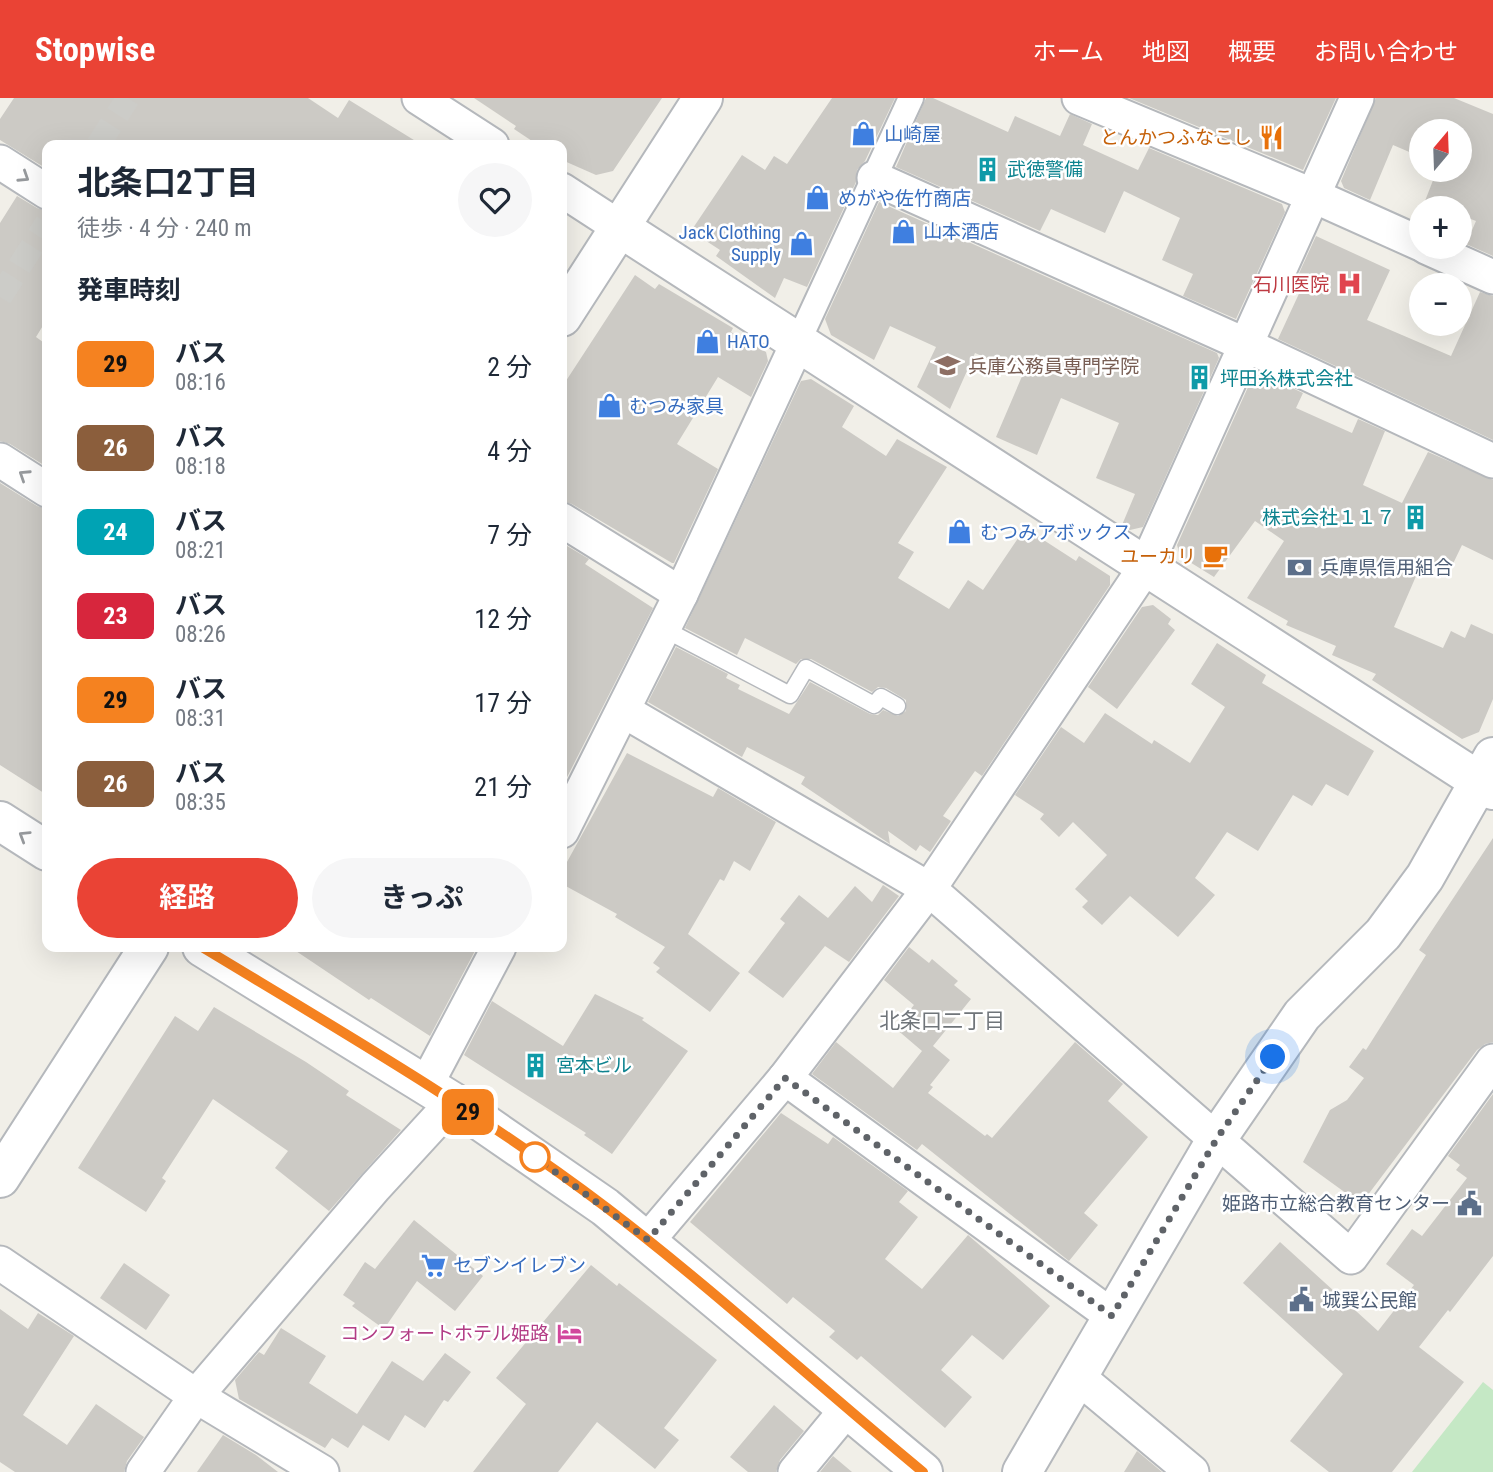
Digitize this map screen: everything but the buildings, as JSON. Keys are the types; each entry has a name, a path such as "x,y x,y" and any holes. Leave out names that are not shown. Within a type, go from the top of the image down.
{"street":[{"path":"419,98 484,140"},
{"path":"567,309 703,98"},
{"path":"567,819 681,594 911,98"},
{"path":"1079,98 1409,239"},
{"path":"648,1240 785,1078 929,889 1146,566 1357,98"},
{"path":"0,162 42,189"},
{"path":"874,177 1246,345 1493,461"},
{"path":"567,193 1146,566 1489,777 1425,877 1382,934 1302,1015 1216,1140 1077,1376 1038,1449 1022,1472"},
{"path":"1453,259 1493,277"},
{"path":"0,460 42,487"},
{"path":"567,523 681,594"},
{"path":"624,711 929,889 1351,1257 1493,1061"},
{"path":"0,821 42,848"},
{"path":"0,1178 146,952"},
{"path":"210,952 440,1093 558,1173 648,1240 923,1472"},
{"path":"144,1472 196,1396 375,1187 440,1093 497,952"},
{"path":"785,1078 1112,1316"},
{"path":"0,1263 196,1396 322,1472"},
{"path":"1077,1376 1192,1472"},
{"path":"794,1472 847,1409"}],"lane":[{"path":"664,629 790,695 806,668 874,705 881,697 897,706"}],"green space":[{"path":"1483,1382 1493,1390 1493,1472 1412,1472"}],"tunnel":[{"path":"101,140 128,98"},
{"path":"0,297 42,231"}],"bus line":[{"name":"29","path":"210,952 453,1102 590,1195 648,1240 923,1472"}],"place":[{"name":"山崎屋","path":"864,134"},
{"name":"とんかつふなこし","path":"1272,137"},
{"name":"武徳警備","path":"987,169"},
{"name":"めがや佐竹商店","path":"818,198"},
{"name":"山本酒店","path":"903,231"},
{"name":"Jack Clothing Supply","path":"801,243"},
{"name":"石川医院","path":"1349,284"},
{"name":"HATO","path":"707,341"},
{"name":"兵庫公務員専門学院","path":"948,366"},
{"name":"坪田糸株式会社","path":"1200,378"},
{"name":"むつみ家具","path":"609,406"},
{"name":"株式会社１１７","path":"1415,517"},
{"name":"むつみアボックス","path":"960,532"},
{"name":"ユーカリ","path":"1216,556"},
{"name":"兵庫県信用組合","path":"1300,567"},
{"name":"宮本ビル","path":"536,1065"},
{"name":"姫路市立総合教育センター","path":"1470,1203"},
{"name":"セブンイレブン","path":"433,1265"},
{"name":"城巽公民館","path":"1302,1300"},
{"name":"コンフォートホテル姫路","path":"569,1333"}],"district":[{"name":"北条口二丁目","path":"942,1021"}],"route":[{"path":"535,1157 648,1240 785,1078 1112,1316 1216,1140 1273,1057"}]}
